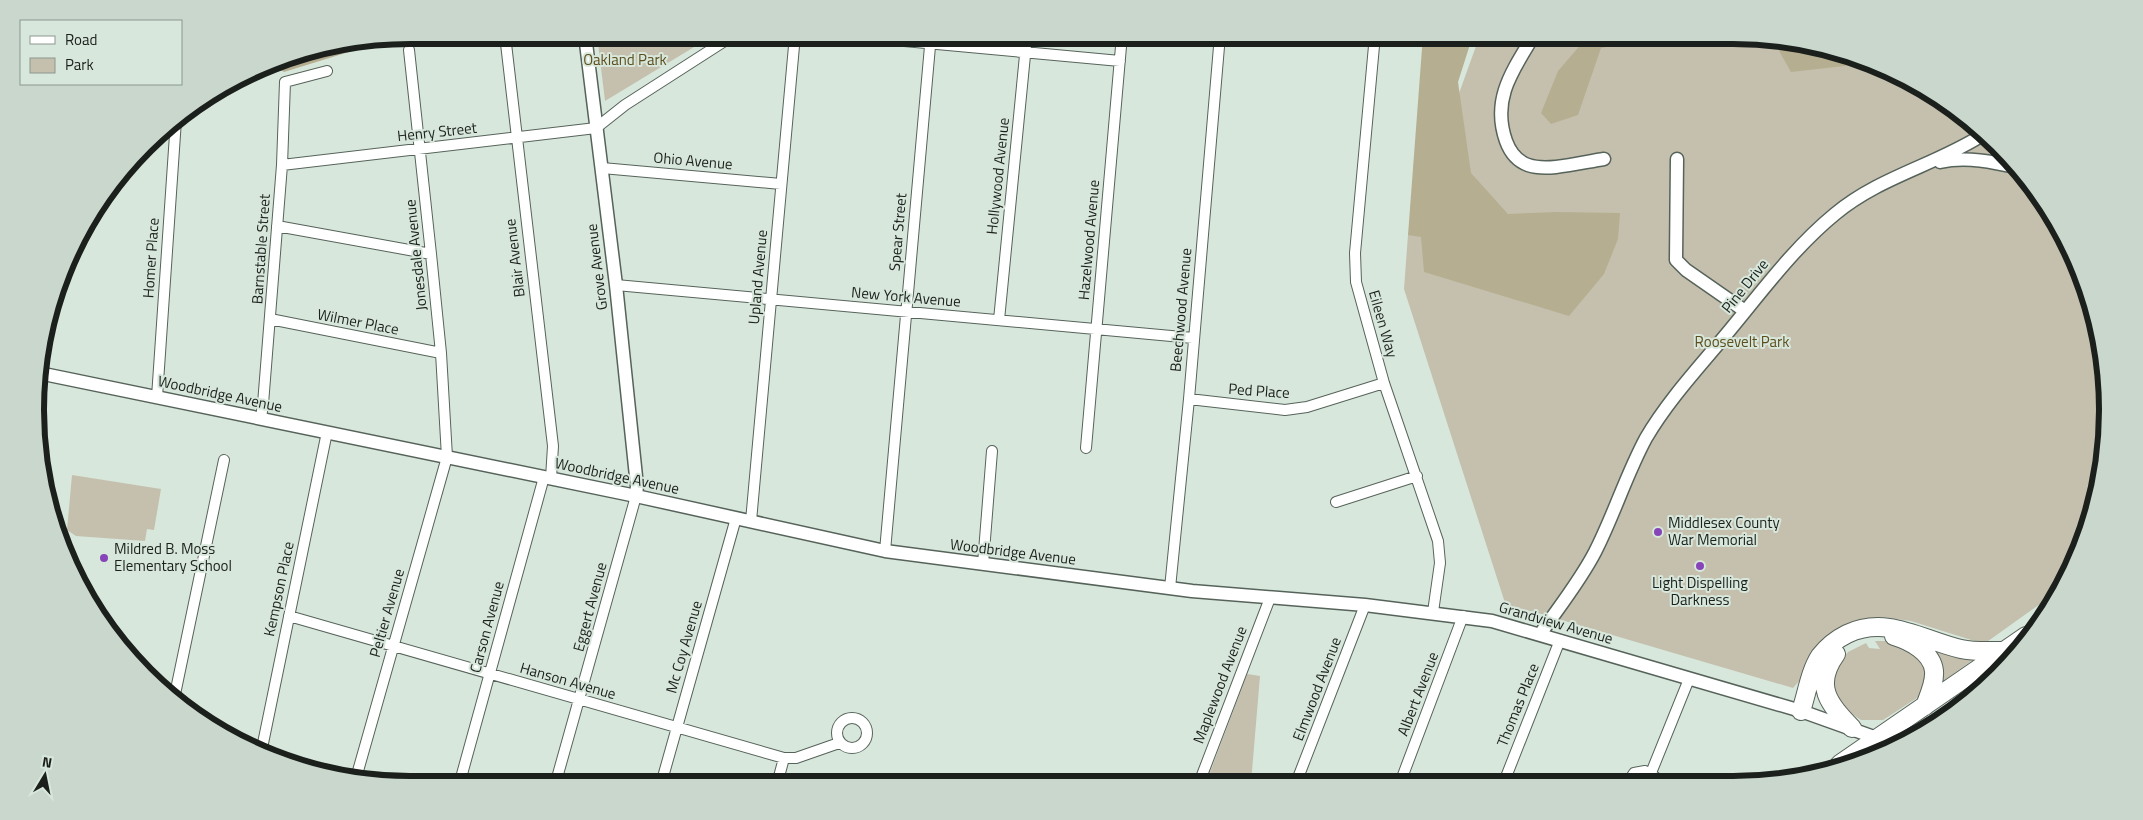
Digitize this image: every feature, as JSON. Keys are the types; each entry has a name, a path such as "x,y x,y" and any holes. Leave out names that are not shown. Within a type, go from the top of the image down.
{"highway":[{"path":"1802,711 1816,664 1821,656 1839,638 1857,629 1880,626 1904,630 1961,649 2003,652"},
{"path":"1852,728 1829,702 1825,684 1825,672 1836,652 1861,638 1876,635 1904,639 1925,654 1934,670 1933,684 1925,706"},
{"path":"1850,757 2014,645"}],"street":[{"name":"Blair Avenue","path":"506,44 553,446 548,477"},
{"name":"Grove Avenue","path":"586,44 616,285 637,486 636,496"},
{"path":"596,128 626,105 720,44"},
{"name":"Upland Avenue","path":"751,521 794,44"},
{"name":"Spear Street","path":"885,551 931,44"},
{"path":"965,44 1025,53 1120,61"},
{"name":"Hollywood Avenue","path":"999,320 1026,44"},
{"name":"Hazelwood Avenue","path":"1086,448 1121,44"},
{"name":"Beechwood Avenue","path":"1170,588 1189,399 1219,44"},
{"name":"Eileen Way","path":"1374,44 1355,253 1356,282 1384,383 1438,541 1440,563 1433,612"},
{"path":"1529,44 1514,68 1502,96 1501,122 1509,147 1520,162 1537,167 1604,159"},
{"name":"Jonesdale Avenue","path":"409,50 441,353 447,457"},
{"name":"Barnstable Street","path":"260,418 264,404 282,165 285,82 327,71"},
{"name":"Henry Street","path":"282,165 596,128"},
{"name":"Homer Place","path":"157,397 175,129"},
{"name":"Pine Drive","path":"1541,633 1591,559 1638,454 1656,422 1793,254 1836,213 1868,190 1925,165 1977,138"},
{"path":"1677,159 1676,260 1686,270 1745,312"},
{"path":"1925,165 1960,159 2004,165"},
{"name":"Ohio Avenue","path":"602,168 781,184"},
{"path":"277,226 431,254"},
{"name":"New York Avenue","path":"616,285 1193,338"},
{"name":"Wilmer Place","path":"270,319 441,353"},
{"name":"Woodbridge Avenue","path":"46,374 548,477 885,551 1192,591"},
{"name":"Ped Place","path":"1189,399 1285,410 1307,407 1384,383"},
{"name":"Kempson Place","path":"263,745 327,432"},
{"path":"983,564 992,451"},
{"name":"Peltier Avenue","path":"358,772 447,457"},
{"path":"176,691 224,460"},
{"path":"1336,502 1417,476"},
{"name":"Carson Avenue","path":"462,776 548,477"},
{"name":"Eggert Avenue","path":"558,776 636,496"},
{"name":"Mc Coy Avenue","path":"663,776 736,518"},
{"name":"Grandview Avenue","path":"1192,591 1433,612 1502,623 1802,711 1888,741"},
{"name":"Maplewood Avenue","path":"1202,776 1270,598"},
{"name":"Elmwood Avenue","path":"1299,776 1365,605"},
{"name":"Hanson Avenue","path":"289,616 784,758 796,758 839,742"},
{"name":"Albert Avenue","path":"1403,776 1463,616"},
{"name":"Thomas Place","path":"1506,776 1560,640"},
{"path":"1651,773 1689,679"},
{"path":"779,776 784,758"},
{"path":"1632,776 1639,771 1651,773 1653,776"}],"green space":[{"name":"Oakland Park","path":"598,44 699,44 605,101"},
{"name":"Roosevelt Park","path":"1477,44 1733,44 1781,47 1828,56 1851,63 1916,93 1956,119 1992,151 2024,187 2038,207 2061,248 2080,292 2087,315 2096,362 2098,386 2099,410 2096,458 2087,505 2080,528 2050,593 2046,600 1984,644 1911,621 1881,617 1860,621 1835,632 1813,650 1802,678 1793,688 1534,612 1506,606 1404,289 1408,235"},
{"path":"72,475 161,489 154,530 147,529 145,541 76,536 67,530"},
{"path":"1923,640 1974,659 1942,682 1938,659"},
{"path":"1875,641 1890,641 1918,654 1928,667 1926,682 1920,696 1883,720 1861,720 1838,705 1831,689 1835,668 1848,652 1866,643 1869,648 1880,649"},
{"path":"1247,674 1260,676 1252,776 1209,776"}],"shaded area":[{"path":"1422,44 1470,44 1458,82 1471,173 1508,214 1557,212 1620,213 1618,239 1604,274 1569,316 1424,272 1421,237 1408,235"},
{"path":"1581,44 1621,44 1601,48 1578,115 1551,124 1541,113 1558,71"},
{"path":"366,47 284,72 278,69 315,56"},
{"path":"1777,47 1828,56 1855,65 1791,72"}],"place":[{"name":"Middlesex County War Memorial","path":"1658,532"},
{"name":"Mildred B. Moss Elementary School","path":"104,558"},
{"name":"Light Dispelling Darkness","path":"1700,566"}]}
